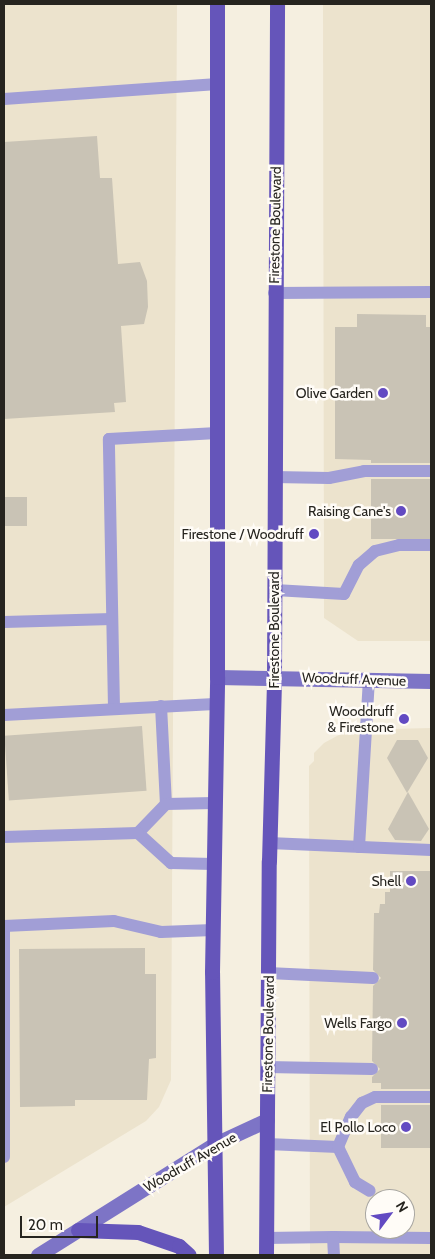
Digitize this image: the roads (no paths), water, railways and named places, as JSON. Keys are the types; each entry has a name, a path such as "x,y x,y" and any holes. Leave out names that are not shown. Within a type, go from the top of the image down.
{"main road":[{"path":"216,1255 213,864 217,677 217,4"},
{"name":"Firestone Boulevard","path":"266,1255 269,843 275,590 274,293 277,4"},
{"name":"Woodruff Avenue","path":"217,677 431,681"},
{"name":"Woodruff Avenue","path":"38,1255 215,1144 267,1120"},
{"path":"78,1230 138,1232 179,1246 188,1255"}],"lane":[{"path":"4,99 217,84"},
{"path":"274,293 431,292"},
{"path":"114,708 109,440 217,433"},
{"path":"274,477 329,478 364,471 431,471"},
{"path":"275,590 344,594 359,565 375,551 399,544 431,545"},
{"path":"4,622 112,620"},
{"path":"359,847 369,681"},
{"path":"4,715 215,704"},
{"path":"161,706 166,804"},
{"path":"138,833 166,804 214,803"},
{"path":"4,837 138,833 171,863 213,864"},
{"path":"269,843 431,850"},
{"path":"4,1157 4,926 114,921 161,932 213,930"},
{"path":"268,973 373,978"},
{"path":"267,1067 372,1069"},
{"path":"367,1189 355,1182 338,1147 351,1117 362,1103 375,1097 431,1096"},
{"path":"267,1144 338,1147"},
{"path":"333,1237 334,1255"},
{"path":"266,1238 431,1238"}],"place":[{"name":"Olive Garden","path":"383,393"},
{"name":"Raising Cane's","path":"401,511"},
{"name":"Firestone / Woodruff","path":"314,534"},
{"name":"Wooddruff & Firestone","path":"404,719"},
{"name":"Shell","path":"411,881"},
{"name":"Wells Fargo","path":"402,1023"},
{"name":"El Pollo Loco","path":"406,1127"}]}
